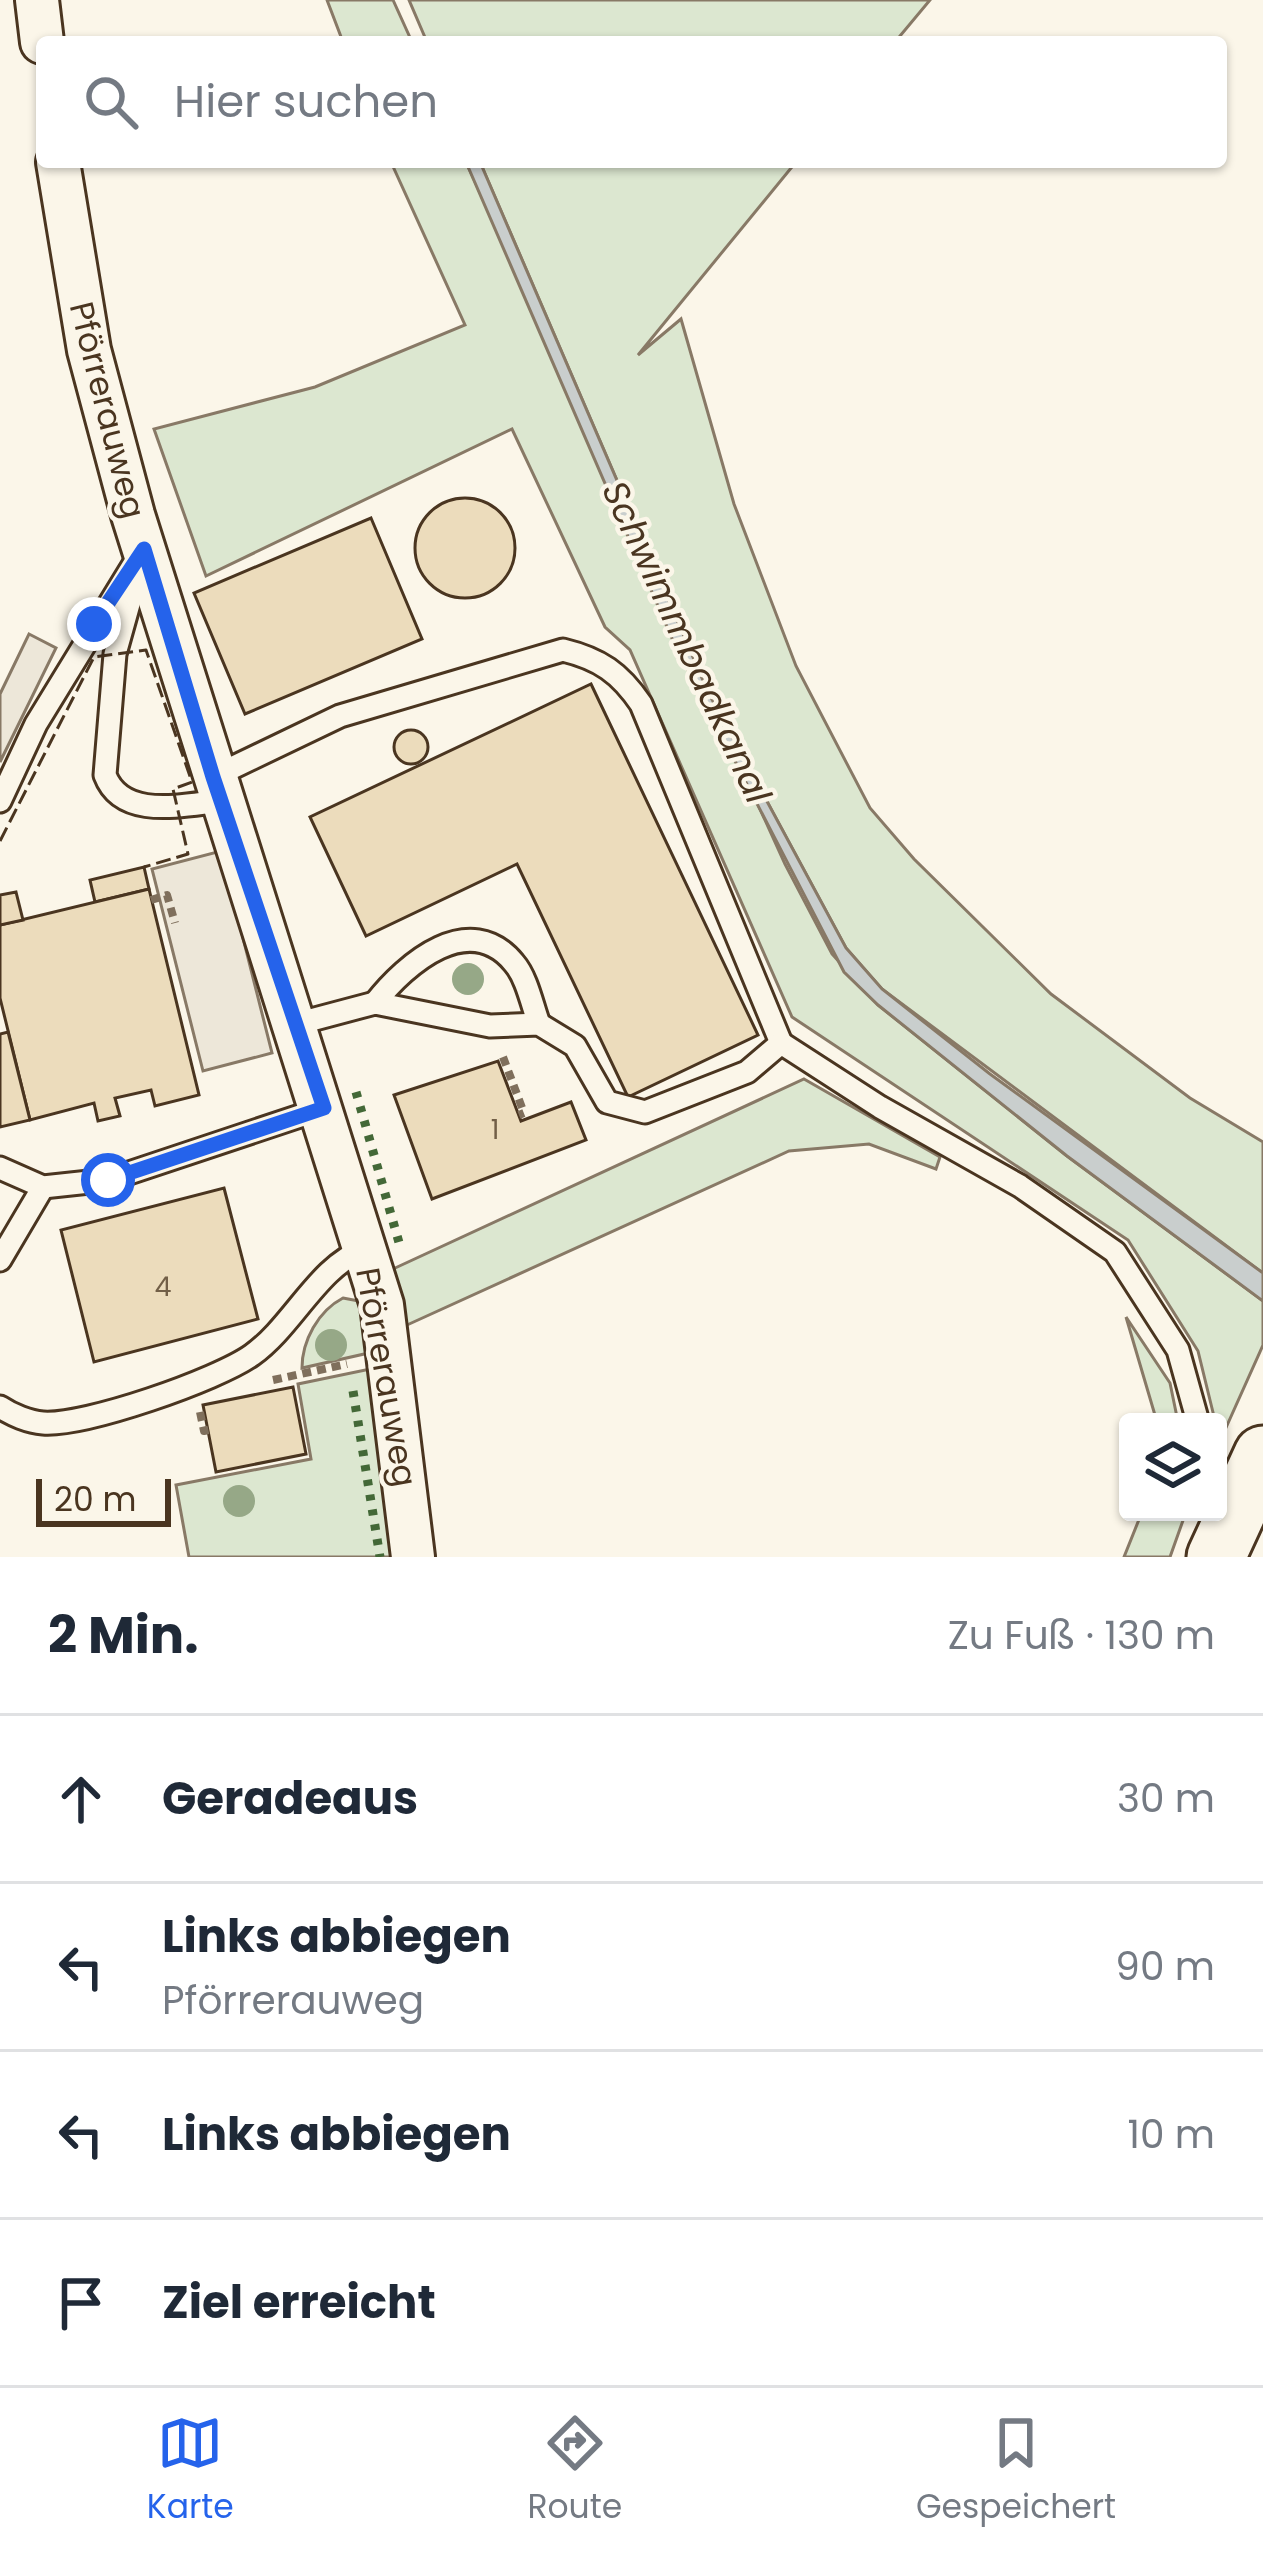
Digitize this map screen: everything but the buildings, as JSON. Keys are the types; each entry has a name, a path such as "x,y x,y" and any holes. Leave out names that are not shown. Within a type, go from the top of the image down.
{"main road":[{"path":"1216,1557 1245,1481"}],"street":[{"path":"37,0 41,36"},
{"name":"Pförrerauweg","path":"59,168 88,350 144,549 365,1249 389,1354 413,1557"}],"lane":[{"path":"144,549 115,654 105,775 110,790 131,804 217,789 340,716 563,650 592,657 627,683 641,704 781,1042 1019,1186 1114,1252 1178,1350 1196,1413"},
{"path":"0,801 36,724 144,549"},
{"path":"374,1003 398,973 422,955 461,940 494,944 518,965 539,1024"},
{"path":"296,1024 374,1003 490,1026 539,1024 575,1046 600,1094 626,1111 645,1112 747,1072 781,1042"},
{"path":"0,1168 43,1187 108,1180 324,1108"},
{"path":"0,1260 43,1187"},
{"path":"0,1407 45,1424 151,1400 250,1357 291,1321 336,1267 365,1249"}],"path":[{"path":"152,900 167,895 175,923"},
{"path":"504,1061 524,1113 519,1115"},
{"path":"253,1385 389,1354"},
{"path":"200,1412 204,1431 208,1430"}],"green space":[{"path":"327,0 393,0 409,36 341,36"},
{"path":"409,0 930,0 900,36 424,36"},
{"path":"394,168 469,168 785,864 832,954 878,1005 1067,1156 1263,1301 1263,1345 1227,1425 1227,1413 1213,1413 1198,1351 1128,1240 792,1017 630,650 605,627 512,429 206,576 154,429 315,387 465,325"},
{"path":"483,168 791,168 638,355 681,319 734,504 796,666 870,808 914,859 1051,994 1190,1098 1263,1142 1263,1273 882,989 846,948 708,692"},
{"path":"804,1079 940,1157 936,1169 869,1144 789,1151 407,1325 393,1269"},
{"path":"343,1298 364,1302 373,1352 302,1368 313,1328"},
{"path":"1126,1317 1170,1383 1176,1413 1154,1413"},
{"path":"375,1368 401,1557 189,1557 176,1485 311,1459 298,1384"},
{"path":"1138,1521 1183,1521 1170,1557 1124,1557"}],"shaded area":[{"path":"469,168 483,168 708,692 846,948 882,989 990,1074 1263,1273 1263,1301 1067,1156 878,1005 844,972 674,643"},
{"path":"29,634 56,648 0,762 0,694"},
{"path":"221,851 272,1053 203,1071 152,869"}],"hedge":[{"path":"356,1092 400,1246"},
{"path":"353,1391 380,1557"}],"fence":[{"path":"0,841 94,657 146,650 192,782 173,789 188,854 144,867"}],"route":[{"path":"94,624 144,549 213,777 324,1108 108,1180"}],"water label":[{"name":"Schwimmbadkanal","path":"687,642"}]}
